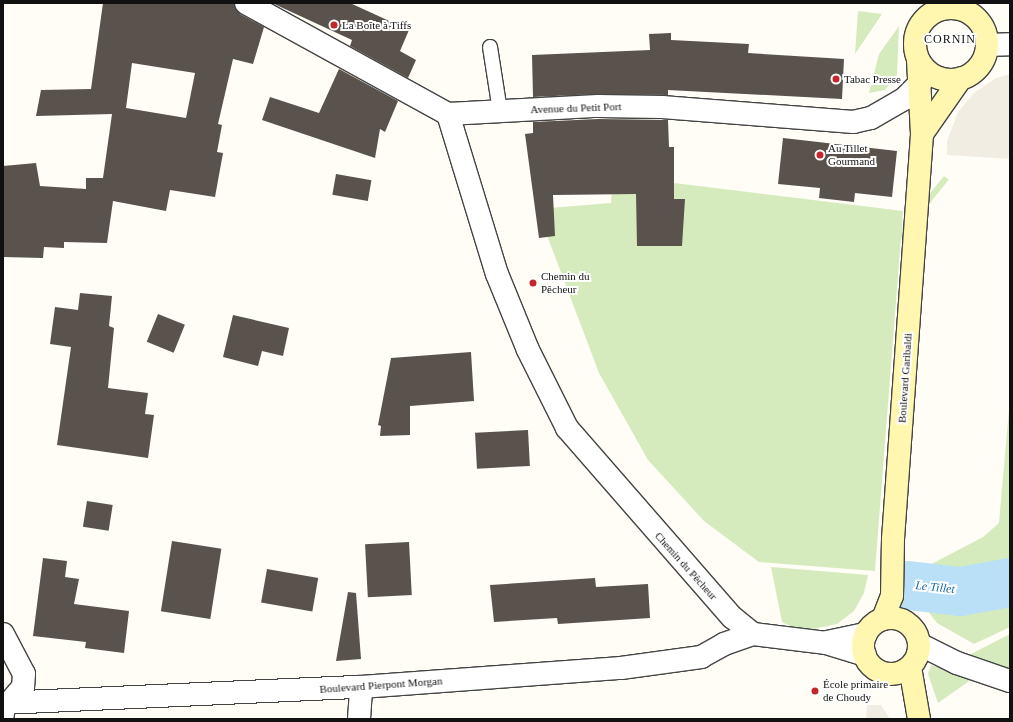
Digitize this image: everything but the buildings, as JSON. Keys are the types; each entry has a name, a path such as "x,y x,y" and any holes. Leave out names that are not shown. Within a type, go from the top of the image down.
{"main road":[{"path":"922,134 961,78 980,66 987,45 982,25 968,11 956,6 925,10 915,37 918,59 932,74 941,78 961,78"},
{"name":"Boulevard Garibaldi","path":"891,619 893,539 922,134 918,59"},
{"path":"891,619 913,628 919,644 916,661 903,671 880,672 865,644 891,619"},
{"path":"903,671 916,719"},
{"path":"903,671 919,719"}],"street":[{"path":"246,3 448,114"},
{"path":"987,45 1010,44"},
{"name":"Avenue du Petit Port","path":"448,114 598,106 662,107 853,122 871,118 904,99 920,82"},
{"name":"Chemin du Pêcheur","path":"448,114 496,274 528,350 567,428 727,612 758,636"},
{"path":"3,634 24,674 23,688 6,708"},
{"path":"758,636 826,643 865,644"},
{"name":"Boulevard Pierpont Morgan","path":"6,708 361,687 621,668 693,658 758,636"},
{"path":"919,644 957,663 1010,681"},
{"path":"359,719 361,687"}],"lane":[{"path":"490,47 500,111"}],"green space":[{"path":"858,11 882,14 855,54"},
{"path":"899,26 897,75 885,90 869,93 879,54"},
{"path":"944,176 949,180 735,443 731,439"},
{"path":"674,183 903,211 875,571 759,562 704,521 648,460 599,373 537,209 611,203 612,186"},
{"path":"1010,398 1010,627 974,644 937,623 914,593 918,571 983,537 999,523"},
{"path":"771,567 868,575 864,593 854,611 837,624 813,629 794,628 782,622"},
{"path":"1010,634 1010,670 967,656"},
{"path":"931,665 972,679 938,703 928,674"}],"shaded area":[{"path":"1010,74 1010,159 947,155 947,141 958,112 974,93 996,78"},
{"path":"867,705 881,705 890,719 866,719"}],"water":[{"path":"1010,562 1010,603 951,614 936,614 936,575"}],"waterway":[{"name":"Le Tillet","path":"908,585 960,591 1010,582"}],"place":[{"name":"La Boîte à Tiffs","path":"334,25"},
{"name":"Tabac Presse","path":"836,79"},
{"name":"Au Tillet Gourmand","path":"820,155"},
{"name":"Chemin du Pêcheur","path":"533,283"},
{"name":"École primaire de Choudy","path":"815,691"}],"district":[{"name":"CORNIN","path":"950,40"}]}
